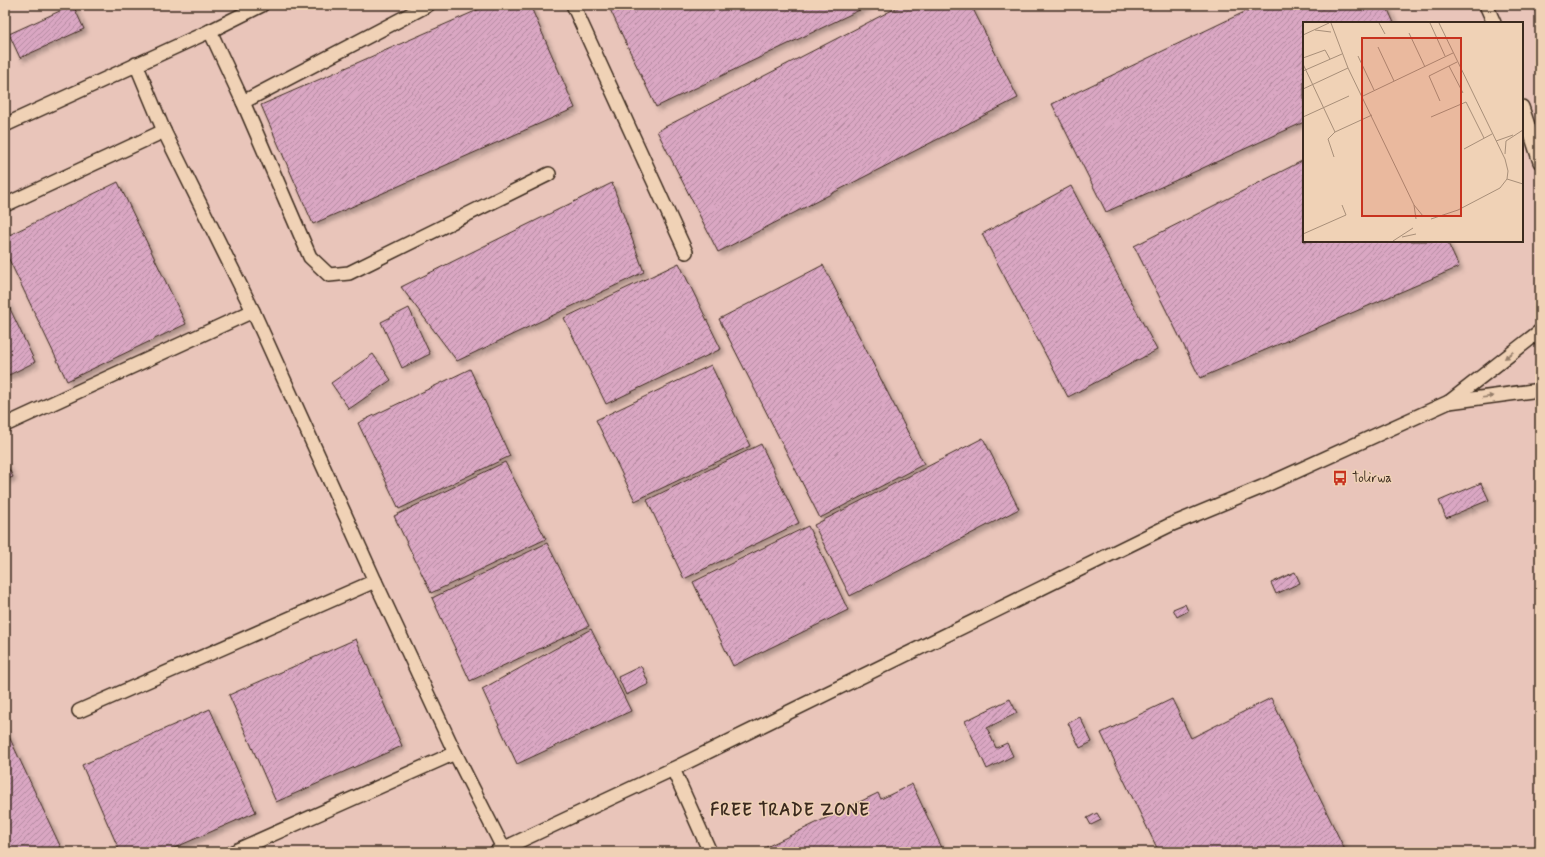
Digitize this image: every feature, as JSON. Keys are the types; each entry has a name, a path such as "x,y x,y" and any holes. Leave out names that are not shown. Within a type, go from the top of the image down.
{"lane":[{"path":"5,125 210,31 262,5"},
{"path":"243,102 428,5"},
{"path":"572,5 686,252"},
{"path":"1486,5 1494,22"},
{"path":"210,31 243,102 310,257 329,275 349,273 549,174"},
{"path":"136,64 164,131 253,311 500,850 673,768 1170,526 1262,487 1449,402 1540,331"},
{"path":"1523,110 1540,162"},
{"path":"5,205 164,131"},
{"path":"5,425 253,311"},
{"path":"1449,402 1540,390"},
{"path":"79,711 375,580"},
{"path":"233,852 456,753"},
{"path":"673,768 710,852"}],"shaded area":[{"path":"5,5 1540,5 1540,852 5,852"}],"building":[{"path":"73,5 84,29 20,58 9,34"},
{"path":"489,5 530,5 575,108 313,224 261,105"},
{"path":"608,5 870,5 656,107"},
{"path":"902,5 971,5 1018,98 718,252 657,131"},
{"path":"1259,5 1386,5 1394,22 1303,22 1303,122 1106,212 1052,104"},
{"path":"1532,5 1540,5 1540,20"},
{"path":"1303,161 1303,242 1447,242 1459,267 1200,378 1134,246"},
{"path":"118,182 186,324 67,381 5,251 5,237"},
{"path":"612,183 644,272 457,361 401,287"},
{"path":"1071,186 1157,350 1068,397 982,234"},
{"path":"679,263 721,349 606,404 564,318"},
{"path":"823,265 924,464 820,518 719,319"},
{"path":"5,298 35,362 5,377"},
{"path":"409,308 430,354 402,368 381,322"},
{"path":"373,354 391,380 349,409 331,383"},
{"path":"711,365 750,446 635,501 596,420"},
{"path":"470,369 510,456 399,509 358,423"},
{"path":"983,438 1019,509 850,596 814,525"},
{"path":"761,444 799,523 684,579 647,500"},
{"path":"5,461 13,477 5,480"},
{"path":"505,462 546,539 431,593 394,516"},
{"path":"1481,483 1489,500 1446,518 1439,501"},
{"path":"808,526 848,610 733,666 693,582"},
{"path":"547,543 589,626 470,681 432,598"},
{"path":"1295,572 1300,583 1276,594 1271,583"},
{"path":"1185,604 1188,611 1177,617 1173,609"},
{"path":"591,629 631,711 517,764 482,689"},
{"path":"356,639 402,746 276,802 229,695"},
{"path":"641,666 649,684 626,695 618,677"},
{"path":"1271,698 1346,852 1159,852 1101,733 1172,699 1191,738"},
{"path":"1010,699 1017,713 987,728 996,748 1007,743 1013,756 987,769 965,721"},
{"path":"210,709 256,812 165,852 120,852 82,765"},
{"path":"1080,717 1092,742 1080,748 1068,723"},
{"path":"5,728 63,852 5,852"},
{"path":"912,784 943,850 940,852 756,852 878,793 881,799"},
{"path":"1097,813 1101,820 1091,825 1087,818"}],"place":[{"name":"Tolirwa","path":"1340,478"}],"district":[{"name":"FREE TRADE ZONE","path":"790,810"}]}
